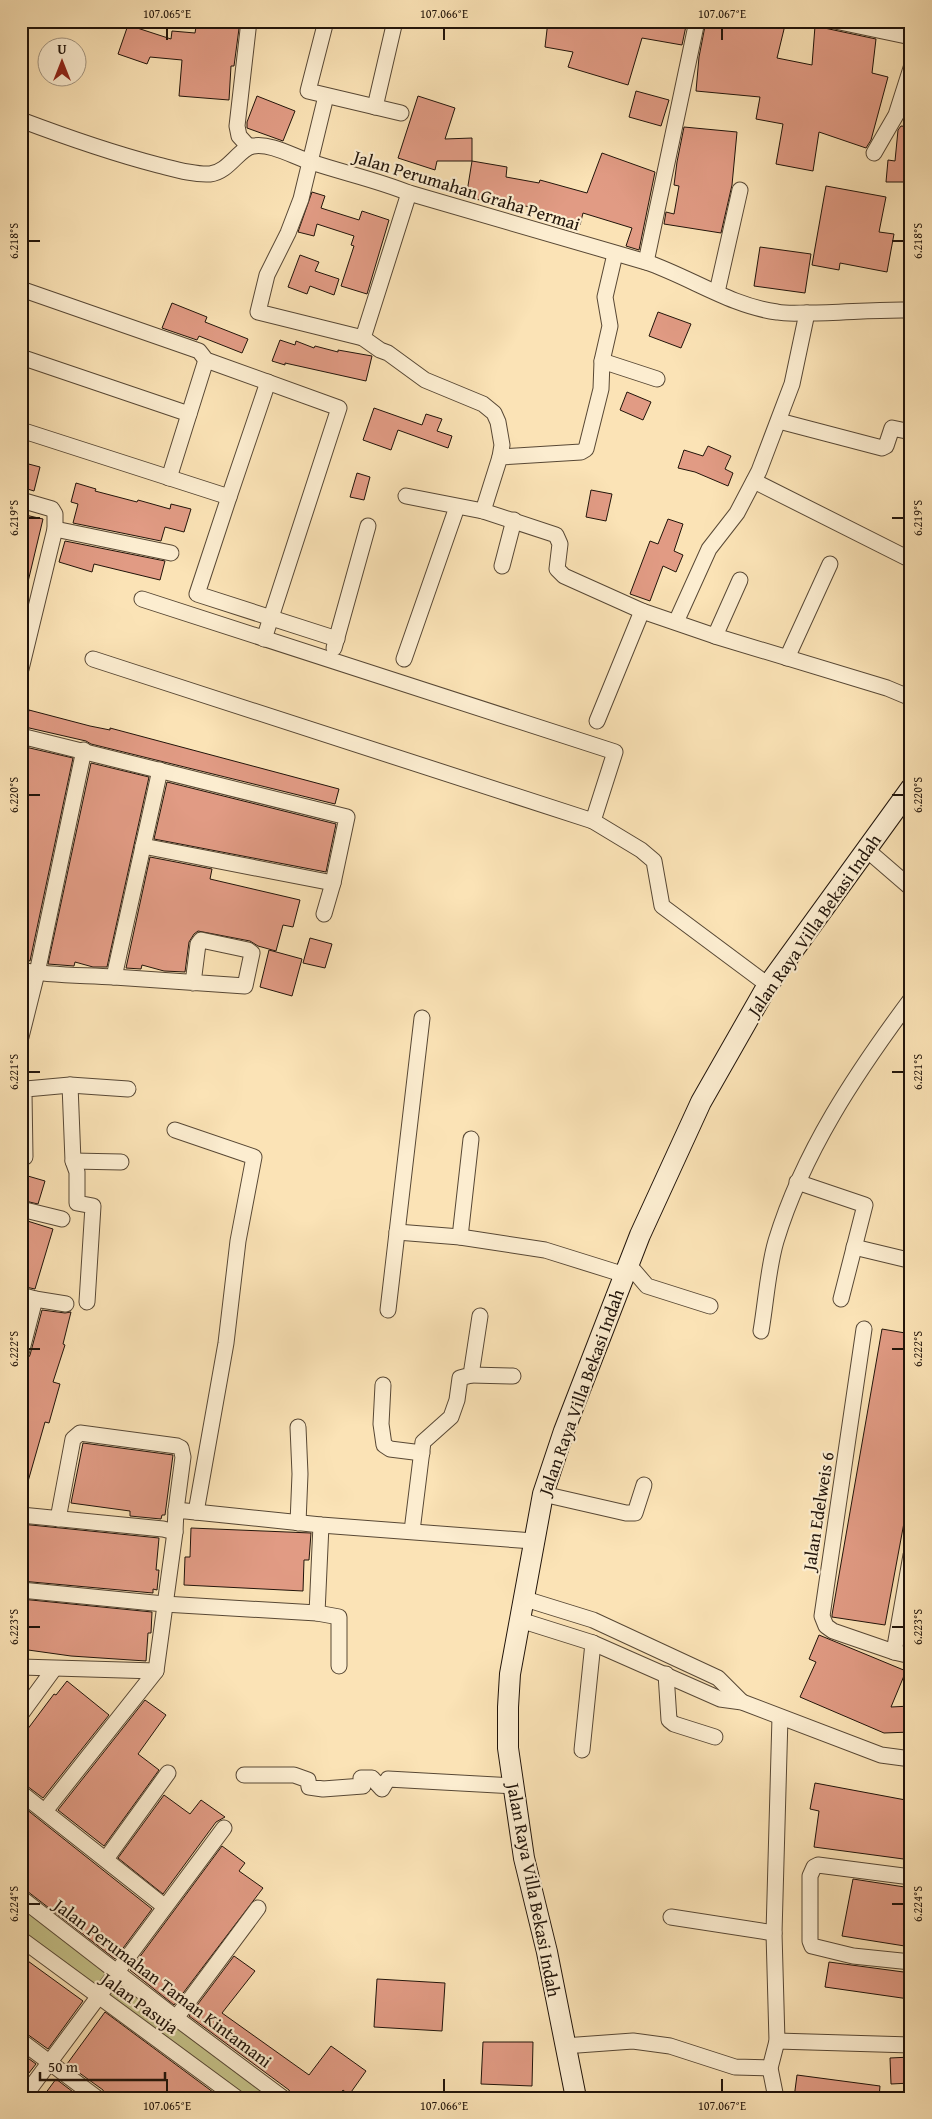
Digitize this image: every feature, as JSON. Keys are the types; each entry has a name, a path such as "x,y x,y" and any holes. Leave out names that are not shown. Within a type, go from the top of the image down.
{"main road":[{"name":"Jalan Raya Villa Bekasi Indah","path":"576,2098 564,2046 547,1952 524,1858 508,1748 510,1674 522,1598 543,1494 564,1431 627,1270 701,1102 768,985 911,788"}],"street":[{"path":"21,120 135,158 199,173 211,174 222,170 233,163 249,147 239,136 237,126 250,21"},
{"path":"326,21 308,91 401,113"},
{"path":"375,107 395,21"},
{"path":"646,262 697,21"},
{"path":"836,21 911,37"},
{"path":"874,153 896,115 911,68"},
{"path":"326,96 311,162 288,233 267,275 258,312 363,338 388,353 425,380 483,404 494,413 501,434 500,457 483,511"},
{"name":"Jalan Perumahan Graha Permai","path":"249,147 256,145 268,147 311,162 387,184 408,193 646,262 673,271 743,305 779,313 911,310"},
{"path":"717,292 740,190"},
{"path":"363,338 408,193"},
{"path":"500,457 581,452 586,449 601,389 602,361 610,326 605,297 615,254"},
{"path":"21,289 199,351 206,360 339,408 264,639"},
{"path":"676,622 709,549 738,513 754,481 792,384 807,313"},
{"path":"21,357 189,414"},
{"path":"170,478 206,360"},
{"path":"602,361 657,379"},
{"path":"268,382 198,594 337,639"},
{"path":"779,421 882,448 886,446 892,428 911,432"},
{"path":"21,430 229,498"},
{"path":"754,481 911,560"},
{"path":"406,496 483,511 556,535 560,544 557,565 560,574 642,611 715,636 887,688 911,698"},
{"path":"21,500 52,509 55,514 56,528 21,670"},
{"path":"404,658 457,507"},
{"path":"502,566 514,520"},
{"path":"331,660 368,526"},
{"path":"56,528 171,554"},
{"path":"787,658 830,564"},
{"path":"715,636 740,580"},
{"path":"142,600 615,752 593,821"},
{"path":"597,721 642,611"},
{"path":"93,659 593,821 654,860 662,906 768,985"},
{"path":"21,736 84,750 347,817 333,883 324,914"},
{"path":"21,1037 37,973 84,750"},
{"path":"114,977 160,770"},
{"path":"143,846 333,883"},
{"path":"867,850 911,888"},
{"path":"21,970 37,973 193,983"},
{"path":"761,1331 775,1243 806,1162 833,1114 883,1036 911,999"},
{"path":"388,1310 422,1018"},
{"path":"26,1156 23,1118 24,1093 26,1089 70,1085 128,1090"},
{"path":"70,1085 73,1161 77,1172 77,1203 94,1206 87,1302"},
{"path":"175,1130 254,1157 238,1241 225,1352 196,1512"},
{"path":"460,1237 472,1138"},
{"path":"73,1161 121,1162"},
{"path":"797,1182 865,1205 841,1299"},
{"path":"21,1209 62,1219"},
{"path":"397,1232 460,1237 545,1250 627,1270 647,1286 710,1306"},
{"path":"854,1247 904,1259"},
{"path":"21,1353 28,1297 66,1304"},
{"path":"471,1375 480,1316"},
{"name":"Jalan Edelweis 6","path":"864,1330 822,1616 826,1626 833,1631 911,1656"},
{"path":"412,1531 423,1442 445,1424 454,1411 460,1378 471,1375 513,1376"},
{"path":"383,1385 381,1424 384,1445 390,1449 422,1453"},
{"path":"298,1427 300,1474 298,1523"},
{"path":"45,1811 156,1671 175,1532 183,1457 180,1448 80,1433 73,1439 58,1519"},
{"path":"543,1494 626,1514 635,1514 644,1485"},
{"path":"176,1510 321,1525 533,1541"},
{"path":"21,1515 163,1529 175,1532"},
{"path":"317,1613 321,1525"},
{"path":"894,1652 911,1555"},
{"path":"21,1590 164,1604 317,1613 339,1617 339,1666"},
{"path":"522,1598 593,1620 718,1678 742,1702"},
{"path":"520,1620 593,1643 720,1699 742,1702 881,1755 911,1759"},
{"path":"582,1750 593,1643"},
{"path":"21,1667 156,1671"},
{"path":"21,1714 54,1669"},
{"path":"666,1674 670,1720 674,1724 715,1737"},
{"path":"776,2098 770,2068 776,2042 774,1933 780,1717"},
{"path":"106,1859 168,1773"},
{"path":"244,1774 294,1775 308,1780 309,1787 323,1789 363,1786 361,1778 372,1778 382,1789 388,1779 513,1786"},
{"path":"21,1793 164,1906"},
{"path":"23,2098 100,1996 164,1906 224,1828"},
{"path":"911,1877 818,1866 814,1867 810,1876 810,1942 812,1946 853,1956 911,1962"},
{"name":"Jalan Perumahan Taman Kintamani","path":"21,1898 283,2098"},
{"path":"176,2018 258,1908"},
{"path":"671,1917 774,1933"},
{"name":"Jalan Pasuja","path":"21,1939 237,2098"},
{"path":"21,2041 97,2098"},
{"path":"564,2046 633,2041 670,2046 736,2067 770,2068"},
{"path":"776,2042 911,2046"}],"shaded area":[{"path":"21,1898 283,2098 237,2098 21,1939"}],"building":[{"path":"197,21 240,21 234,66 231,66 229,100 179,96 182,60 150,57 147,64 118,54 128,25 171,39 172,31 195,33"},
{"path":"548,21 687,21 682,45 642,38 628,85 568,67 573,52 545,47"},
{"path":"706,21 786,21 777,58 812,65 815,26 876,39 872,73 888,77 871,140 866,148 819,132 813,171 776,164 783,124 756,119 760,97 696,91 699,57"},
{"path":"636,91 669,100 661,126 629,117"},
{"path":"257,96 295,111 283,141 247,128 247,122"},
{"path":"418,96 455,108 445,139 472,138 472,161 437,161 435,170 398,158"},
{"path":"901,126 911,127 911,182 886,182 888,160 895,161 898,130"},
{"path":"684,127 737,132 732,185 721,233 664,224 666,212 674,214 679,186 674,185"},
{"path":"602,153 655,172 639,250 626,246 632,228 583,213 580,225 531,211 532,207 466,198 472,161 507,167 506,177 539,183 540,180 587,193"},
{"path":"826,186 886,197 879,232 894,234 887,272 840,263 839,270 812,265"},
{"path":"312,192 325,196 321,208 359,220 362,211 389,220 367,294 341,286 354,246 351,245 354,236 317,224 314,236 298,232"},
{"path":"760,247 811,254 805,293 754,286"},
{"path":"300,255 319,262 315,271 339,279 334,295 310,286 307,294 288,287"},
{"path":"172,303 207,317 205,322 248,339 242,353 199,336 197,340 162,328"},
{"path":"658,312 691,324 681,348 649,336"},
{"path":"280,340 295,345 296,341 314,348 315,346 338,352 338,350 372,356 366,381 272,361"},
{"path":"627,392 651,402 643,420 620,410"},
{"path":"374,408 422,425 426,414 442,419 437,431 452,436 448,448 398,430 391,450 363,440"},
{"path":"708,446 731,456 725,469 733,473 728,486 695,472 678,468 684,450 703,456"},
{"path":"21,462 40,467 34,491 21,487"},
{"path":"357,473 370,477 364,500 350,497"},
{"path":"76,483 96,489 95,491 137,502 138,500 170,509 171,504 191,509 184,532 165,527 161,541 73,523 78,504 71,502"},
{"path":"591,490 612,494 606,521 586,517"},
{"path":"21,514 43,519 27,586 21,585"},
{"path":"668,519 683,524 674,551 683,555 676,572 663,566 650,601 630,594 650,541 658,544"},
{"path":"65,541 165,561 160,580 94,564 92,572 59,562"},
{"path":"29,710 90,726 110,730 110,728 339,789 335,804 25,727"},
{"path":"21,746 73,758 30,961 21,958"},
{"path":"91,763 149,777 107,967 93,967 75,962 74,966 48,964"},
{"path":"167,782 336,824 326,872 154,839"},
{"path":"150,857 212,869 210,879 300,900 293,927 283,925 276,951 258,946 250,941 198,931 189,942 185,972 164,971 142,965 141,969 126,968"},
{"path":"310,938 332,944 325,968 303,963"},
{"path":"269,950 302,959 292,996 260,987"},
{"path":"21,1174 45,1181 38,1204 21,1200"},
{"path":"21,1219 53,1229 35,1289 21,1286"},
{"path":"42,1310 71,1312 63,1344 65,1345 53,1382 60,1384 49,1423 45,1422 25,1492 21,1491 21,1362 27,1360 30,1355"},
{"path":"882,1329 911,1334 911,1485 885,1625 832,1617"},
{"path":"83,1443 173,1455 165,1515 162,1515 161,1519 130,1516 130,1511 71,1503"},
{"path":"21,1524 159,1538 156,1570 159,1570 157,1590 153,1589 153,1593 21,1581"},
{"path":"191,1528 311,1533 309,1560 304,1560 303,1591 184,1585 185,1557 190,1557"},
{"path":"21,1599 152,1612 151,1633 148,1633 146,1661 71,1656 21,1649"},
{"path":"819,1635 906,1671 891,1707 911,1706 911,1732 884,1733 800,1697 816,1662 809,1659"},
{"path":"67,1681 109,1715 43,1798 27,1786 21,1784 21,1738 54,1694 56,1695"},
{"path":"145,1700 166,1715 138,1754 159,1770 104,1846 58,1810"},
{"path":"815,1783 911,1801 911,1860 814,1847 819,1811 810,1809"},
{"path":"164,1795 190,1814 201,1800 225,1817 216,1822 163,1894 118,1858"},
{"path":"21,1805 152,1909 115,1959 27,1891 21,1889"},
{"path":"222,1846 245,1863 239,1871 263,1888 174,2005 130,1970"},
{"path":"853,1879 911,1888 911,1947 842,1936"},
{"path":"21,1956 83,2001 48,2049 27,2034 21,2032"},
{"path":"234,1956 255,1971 222,2013 309,2075 331,2046 366,2071 349,2095 343,2090 337,2098 292,2098 289,2090 189,2016"},
{"path":"829,1962 911,1973 909,1999 825,1987"},
{"path":"377,1979 445,1983 442,2031 374,2027"},
{"path":"105,2012 221,2098 106,2098 103,2090 67,2064"},
{"path":"483,2042 533,2042 532,2086 481,2084"},
{"path":"21,2053 36,2064 21,2083"},
{"path":"911,2057 911,2083 891,2084 890,2058"},
{"path":"797,2075 880,2086 879,2098 794,2098"},
{"path":"56,2079 81,2098 42,2098"}]}
